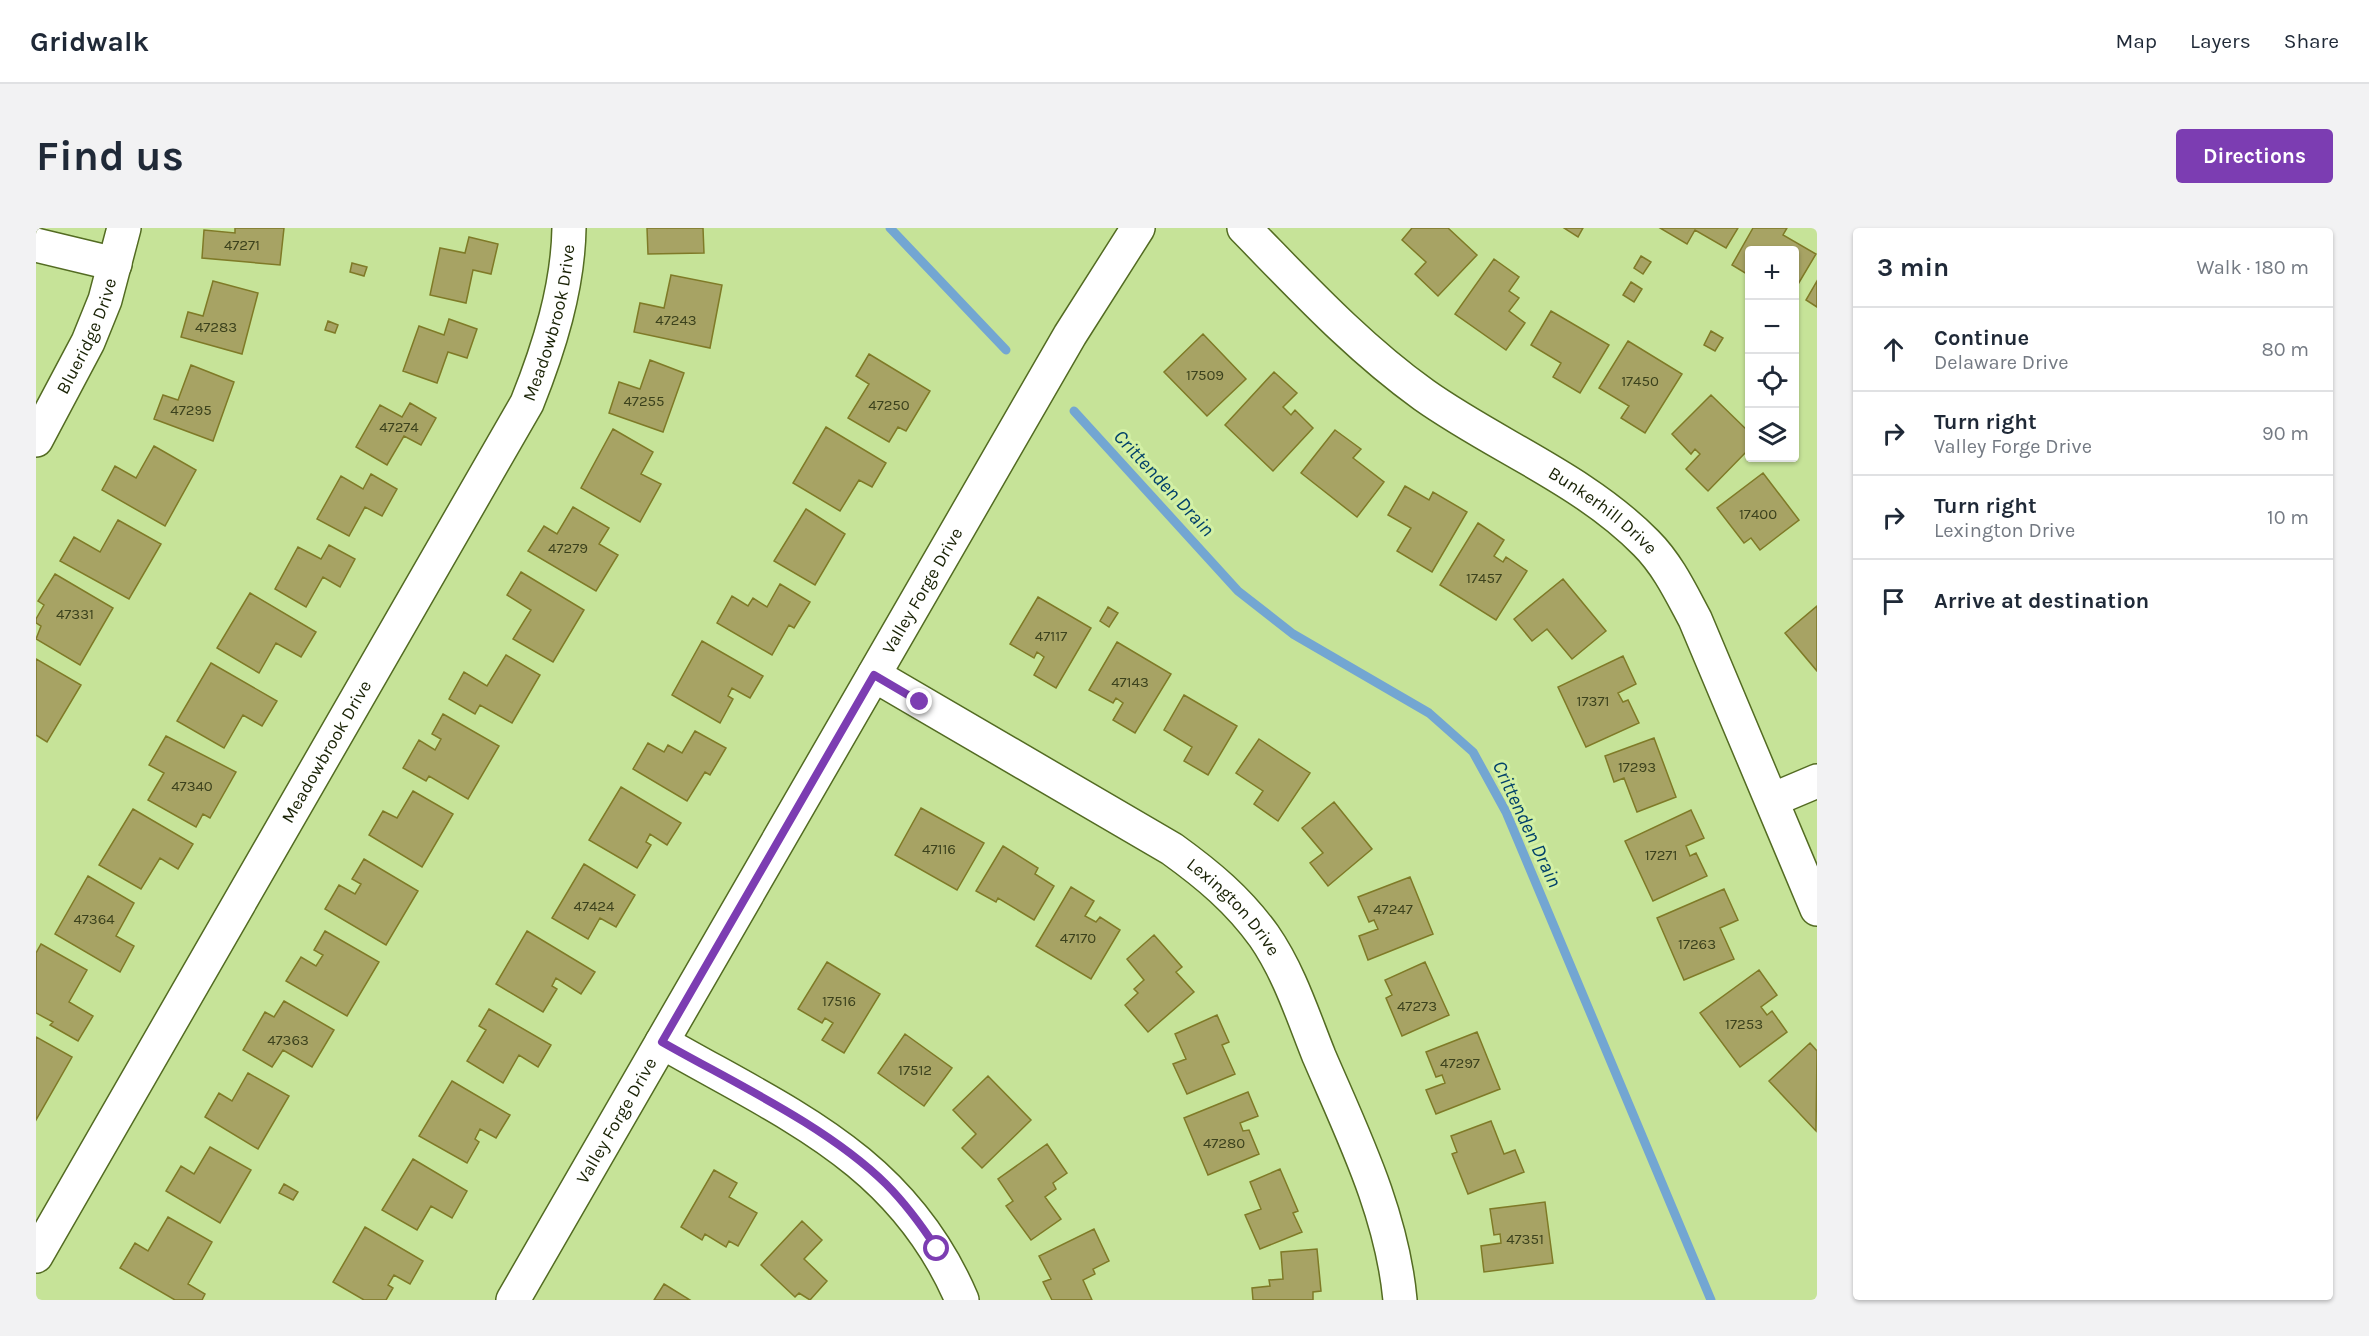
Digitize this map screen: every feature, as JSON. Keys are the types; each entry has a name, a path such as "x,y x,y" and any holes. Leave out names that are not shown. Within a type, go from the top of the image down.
{"street":[{"name":"Blueridge Drive","path":"36,440 88,342 105,300 124,228"},
{"name":"Meadowbrook Drive","path":"36,1256 47,1213 527,403 553,328 564,277 569,228"},
{"name":"Valley Forge Drive","path":"513,1300 1075,326 1138,228"},
{"name":"Bunkerhill Drive","path":"1244,228 1351,335 1387,367 1462,420 1583,492 1616,516 1648,544 1674,579 1695,619 1817,909"},
{"path":"36,244 115,264"},
{"name":"Lexington Drive","path":"874,675 1172,849 1209,876 1238,903 1265,938 1286,977 1371,1179 1386,1221 1397,1270 1400,1300"},
{"path":"1772,800 1817,781"},
{"path":"662,1042 805,1124 852,1154 886,1184 914,1215 937,1249 962,1300"}],"building":[{"path":"235,228 284,228 280,265 202,258 204,230 235,233"},
{"path":"647,228 703,228 704,253 648,254"},
{"path":"1412,228 1448,228 1477,255 1438,296 1415,274 1426,262 1402,240"},
{"path":"1564,228 1583,228 1578,237"},
{"path":"1660,228 1738,228 1726,248 1695,230 1687,244"},
{"path":"1753,228 1787,228 1783,235 1816,254 1799,283 1799,246 1745,246 1745,273 1732,265"},
{"path":"469,237 498,244 491,274 473,270 466,303 430,295 440,248 465,253"},
{"path":"1641,256 1651,262 1643,274 1634,268"},
{"path":"1494,259 1519,277 1509,291 1519,298 1509,311 1525,323 1506,350 1455,314"},
{"path":"352,263 367,267 364,276 350,272"},
{"path":"671,275 722,285 710,348 634,332 640,303 664,308"},
{"path":"213,281 258,293 242,354 181,337 188,312 203,316"},
{"path":"1817,281 1817,307 1806,300"},
{"path":"1631,282 1642,289 1634,302 1623,295"},
{"path":"1551,311 1609,345 1580,393 1553,377 1561,363 1531,345"},
{"path":"449,319 477,329 467,358 448,352 437,383 403,371 419,326 444,335"},
{"path":"328,321 338,325 335,333 325,330"},
{"path":"1711,331 1723,338 1715,351 1704,345"},
{"path":"1203,334 1246,379 1207,416 1164,372"},
{"path":"1628,341 1682,374 1645,433 1621,418 1629,406 1599,388"},
{"path":"869,354 930,391 906,431 898,427 889,442 848,418 869,384 856,376"},
{"path":"650,360 684,373 663,432 609,413 619,382 640,389"},
{"path":"191,365 234,382 213,441 154,419 163,395 178,400"},
{"path":"1274,372 1297,393 1283,407 1291,415 1295,410 1313,428 1273,471 1225,425"},
{"path":"1711,395 1745,428 1745,453 1708,491 1686,469 1700,454 1695,449 1691,454 1672,434"},
{"path":"410,403 436,418 421,445 404,436 387,465 356,447 380,405 402,417"},
{"path":"826,427 886,463 872,487 859,480 840,511 793,483"},
{"path":"613,429 653,452 641,474 661,484 640,522 581,488"},
{"path":"1335,430 1361,449 1353,458 1384,482 1357,517 1301,473"},
{"path":"154,446 196,470 165,526 102,490 115,466 136,478"},
{"path":"1763,473 1799,520 1760,550 1751,538 1744,543 1717,508"},
{"path":"371,474 397,489 382,516 365,507 349,536 317,519 341,476 363,489"},
{"path":"1405,486 1429,500 1433,492 1467,512 1432,572 1397,551 1411,528 1388,515"},
{"path":"573,507 609,528 599,544 618,555 596,591 528,551 544,526 557,534"},
{"path":"806,509 845,534 815,585 774,561"},
{"path":"118,520 161,544 129,599 60,561 74,537 100,552"},
{"path":"1478,523 1504,540 1494,556 1503,562 1506,557 1527,571 1496,620 1440,585"},
{"path":"329,545 355,559 340,587 323,577 306,607 275,589 298,547 321,559"},
{"path":"521,572 584,610 553,662 513,639 531,610 507,595"},
{"path":"55,574 113,608 80,665 36,639 41,626 36,623 36,619 44,605 38,601"},
{"path":"1563,579 1606,631 1572,659 1547,629 1532,641 1514,619"},
{"path":"780,584 810,602 794,628 789,625 772,655 717,623 732,596 748,606 753,598 767,607"},
{"path":"250,593 316,632 301,657 276,643 259,673 217,648"},
{"path":"1038,597 1091,628 1056,688 1034,675 1044,657 1037,652 1034,658 1010,644"},
{"path":"1817,606 1817,671 1785,633"},
{"path":"1108,607 1118,613 1109,627 1100,621"},
{"path":"702,641 763,676 750,698 732,688 728,696 733,699 720,723 672,695"},
{"path":"1117,642 1171,674 1135,733 1113,720 1123,703 1116,698 1113,703 1089,690"},
{"path":"506,655 540,675 512,723 480,705 475,714 449,699 464,672 487,686"},
{"path":"1623,656 1636,684 1618,693 1623,702 1628,700 1639,723 1586,747 1558,687"},
{"path":"36,659 81,685 47,742 36,735"},
{"path":"211,663 277,701 262,726 243,715 224,748 177,721"},
{"path":"1184,695 1237,726 1208,775 1184,761 1192,747 1164,730"},
{"path":"443,714 499,746 468,799 429,776 426,781 403,768 419,740 435,750 441,739 432,734"},
{"path":"695,731 726,748 710,775 705,772 687,801 633,769 648,743 664,752 668,745 682,753"},
{"path":"166,736 236,772 210,818 203,814 196,827 148,800 164,773 149,765"},
{"path":"1654,738 1676,797 1637,812 1624,778 1614,782 1605,756"},
{"path":"1259,739 1310,773 1278,821 1254,804 1263,791 1236,773"},
{"path":"621,787 681,823 667,845 650,834 646,842 651,845 637,868 589,840"},
{"path":"413,791 453,814 422,867 369,835 383,811 397,818"},
{"path":"1334,802 1372,849 1328,886 1310,863 1323,853 1302,828"},
{"path":"921,808 984,843 957,890 895,855"},
{"path":"133,809 193,844 178,869 160,858 141,889 99,865"},
{"path":"1691,810 1704,838 1686,846 1690,856 1696,853 1707,876 1653,901 1625,841"},
{"path":"1003,846 1038,868 1035,874 1054,886 1034,920 998,898 996,902 976,891"},
{"path":"364,859 418,891 386,945 325,909 339,885 355,894 361,884 352,879"},
{"path":"584,864 635,895 616,927 600,918 588,939 552,918"},
{"path":"88,876 134,903 116,936 134,946 120,972 55,934"},
{"path":"1410,877 1433,934 1368,960 1359,936 1378,929 1374,920 1369,922 1358,897"},
{"path":"1071,887 1094,901 1085,916 1096,922 1100,917 1120,930 1091,979 1036,946"},
{"path":"1724,889 1738,920 1720,928 1734,959 1684,980 1657,918"},
{"path":"325,931 379,962 347,1016 286,981 301,957 316,966 323,955 314,950"},
{"path":"527,931 595,972 581,994 556,978 552,986 557,989 543,1012 496,984"},
{"path":"1154,935 1182,967 1176,972 1194,992 1148,1032 1125,1005 1138,993 1134,989 1144,980 1127,959"},
{"path":"41,944 87,970 69,1002 93,1016 78,1041 50,1025 53,1022 36,1013 36,953"},
{"path":"827,962 880,994 844,1053 822,1040 833,1023 825,1018 822,1023 798,1009"},
{"path":"1425,962 1449,1015 1402,1036 1386,998 1392,995 1385,980"},
{"path":"1759,970 1777,995 1761,1007 1767,1015 1772,1011 1787,1032 1740,1067 1700,1013"},
{"path":"284,1001 334,1030 312,1067 283,1050 272,1067 243,1050 265,1012 274,1017"},
{"path":"489,1009 551,1045 538,1067 519,1055 503,1083 467,1061 486,1030 479,1026"},
{"path":"1217,1015 1229,1042 1222,1045 1235,1074 1187,1094 1173,1064 1186,1059 1175,1034"},
{"path":"1477,1032 1500,1089 1436,1114 1426,1090 1445,1083 1442,1075 1436,1077 1426,1052"},
{"path":"905,1034 952,1068 924,1106 878,1073"},
{"path":"36,1037 72,1057 36,1120"},
{"path":"1810,1043 1817,1051 1816,1131 1769,1081"},
{"path":"248,1073 289,1096 258,1149 205,1117 219,1093 232,1101"},
{"path":"988,1076 1031,1120 982,1168 962,1148 976,1134 953,1110"},
{"path":"452,1081 510,1115 496,1138 480,1129 475,1139 479,1142 467,1163 419,1136"},
{"path":"1248,1092 1258,1116 1240,1123 1243,1131 1249,1130 1259,1154 1208,1175 1184,1118"},
{"path":"1491,1121 1504,1154 1515,1150 1524,1172 1468,1194 1452,1154 1457,1152 1451,1136"},
{"path":"1047,1144 1067,1173 1053,1183 1056,1189 1045,1197 1061,1219 1031,1240 1006,1206 1013,1201 998,1179"},
{"path":"210,1147 251,1170 220,1223 166,1191 181,1166 194,1174"},
{"path":"413,1159 467,1191 452,1218 431,1206 417,1230 382,1210"},
{"path":"1280,1169 1298,1211 1293,1213 1302,1232 1260,1249 1245,1215 1261,1209 1250,1182"},
{"path":"714,1170 737,1183 729,1197 757,1213 738,1246 729,1241 726,1247 705,1234 702,1240 681,1227"},
{"path":"284,1184 298,1192 293,1200 279,1193"},
{"path":"1545,1202 1553,1263 1484,1272 1481,1246 1501,1243 1500,1234 1494,1235 1490,1209"},
{"path":"168,1217 212,1242 188,1284 205,1294 202,1300 175,1300 120,1268 135,1243 148,1251"},
{"path":"802,1221 822,1240 804,1259 827,1281 810,1300 799,1293 795,1297 761,1265"},
{"path":"365,1227 423,1261 410,1284 394,1275 388,1285 393,1288 386,1300 364,1300 333,1282"},
{"path":"1094,1229 1109,1261 1093,1269 1095,1274 1083,1280 1092,1300 1052,1300 1043,1282 1051,1279 1039,1256"},
{"path":"1317,1249 1321,1291 1313,1292 1313,1300 1253,1300 1252,1288 1270,1286 1269,1280 1283,1279 1281,1252"},
{"path":"664,1284 690,1300 654,1300"}],"waterway":[{"name":"Crittenden Drain","path":"890,228 1006,350"},
{"name":"Crittenden Drain","path":"1074,411 1238,591 1293,634 1429,713 1473,752 1506,812 1711,1300"}],"route":[{"path":"920,702 874,675 662,1042 805,1124 852,1154 886,1184 914,1215 937,1249"}]}
